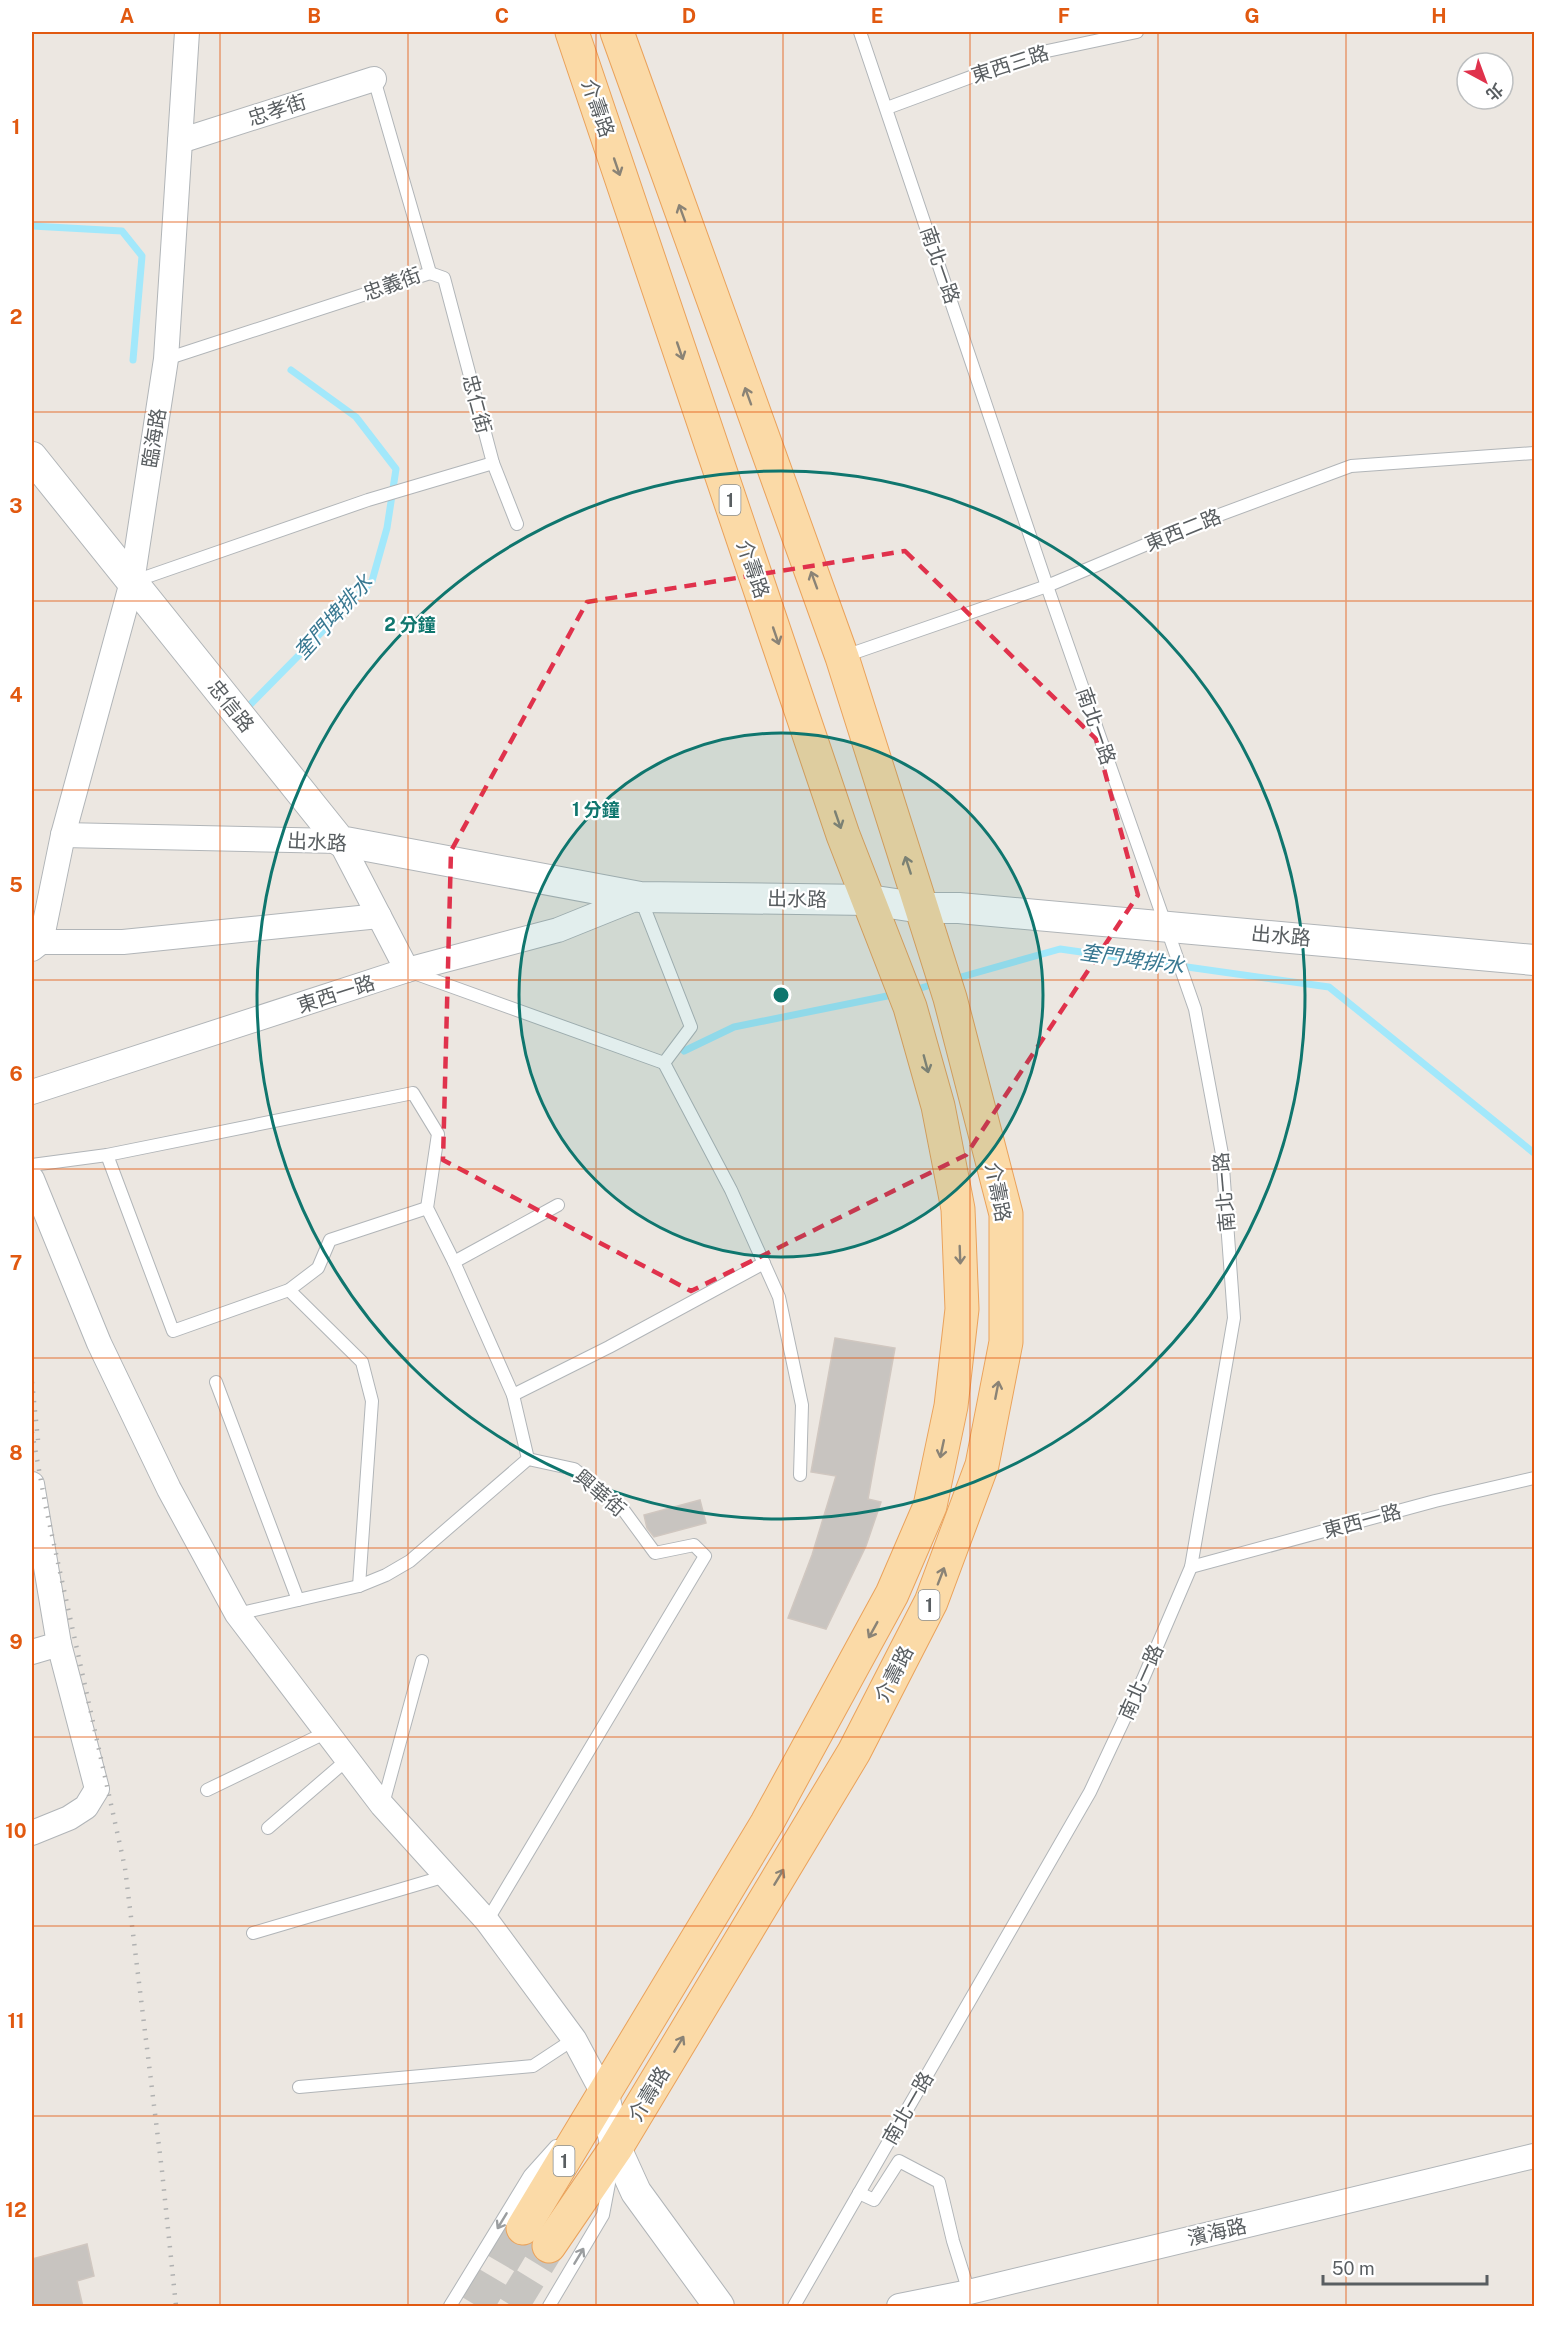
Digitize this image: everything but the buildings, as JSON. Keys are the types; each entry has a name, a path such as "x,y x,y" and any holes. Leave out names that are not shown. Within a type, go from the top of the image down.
{"main road":[{"name":"介壽路","path":"572,32 843,835 910,1007 938,1106 958,1209 962,1309 951,1406 930,1506 892,1594 767,1823 604,2095 531,2227 616,2148 854,1752 931,1602 982,1465 1006,1342 1006,1214 950,998 922,908"},
{"name":"1","path":"617,32 842,657 922,908"}],"street":[{"name":"臨海路","path":"36,946 63,834 132,582 166,359 187,32"},
{"name":"忠孝街","path":"180,141 374,79"},
{"name":"忠信路","path":"32,457 340,841 408,970"},
{"name":"出水路","path":"63,834 340,841 640,897 869,900 922,908 959,908 1169,937 1534,960"},
{"name":"東西一路","path":"32,1092 408,970 558,930 640,897"},
{"path":"36,946 123,942 379,916"},
{"path":"32,1179 99,1343 169,1489 237,1614 382,1805 487,1921 574,2039 604,2095 616,2148 636,2192 719,2307"},
{"path":"32,1485 59,1644 97,1789 86,1807 69,1818 32,1833"},
{"path":"32,1652 59,1644"},
{"name":"濱海路","path":"899,2307 1534,2156"}],"lane":[{"name":"南北一路","path":"794,2307 1090,1792 1143,1679 1191,1567 1234,1318 1222,1154 1195,1009 1047,586 860,32"},
{"name":"東西三路","path":"887,108 1033,54 1137,32"},
{"name":"忠義街","path":"166,359 430,273 374,79"},
{"name":"忠仁街","path":"430,273 444,278 493,463"},
{"name":"東西二路","path":"842,657 1047,586 1195,524 1351,466 1534,453"},
{"path":"132,582 413,485 493,463 517,524"},
{"path":"640,897 691,1027 664,1063"},
{"path":"408,970 664,1063 731,1190 779,1297 802,1406 800,1475"},
{"path":"32,1165 107,1155 413,1093 438,1134 427,1208 454,1262 513,1395 528,1460 410,1561 386,1575 359,1586 237,1614"},
{"path":"107,1155 173,1331 289,1290 318,1268 330,1240 427,1208"},
{"path":"454,1262 558,1205"},
{"path":"513,1395 764,1263"},
{"path":"289,1290 362,1362 372,1401 359,1586"},
{"path":"216,1382 298,1600"},
{"name":"興華街","path":"487,1921 705,1556 694,1545 655,1553 622,1508 574,1469 528,1460"},
{"name":"東西一路","path":"1191,1567 1435,1501 1534,1478"},
{"path":"382,1805 422,1661"},
{"path":"207,1790 327,1732"},
{"path":"268,1828 348,1760"},
{"path":"253,1933 446,1876"},
{"path":"299,2087 533,2067 574,2039"},
{"path":"450,2307 530,2175 604,2095"},
{"path":"585,2216 616,2148"},
{"path":"549,2307 603,2215 616,2148"},
{"path":"859,2193 874,2200 899,2162 939,2182 953,2241 969,2292"}],"highlighted area":[{"path":"905,551 1096,739 1138,895 966,1155 691,1291 443,1160 451,851 587,602"}],"waterway":[{"name":"奎門埤排水","path":"32,226 122,231 142,256 133,360"},
{"name":"奎門埤排水","path":"245,710 372,581 387,528 396,469 356,417 291,370"},
{"name":"奎門埤排水","path":"954,979 1060,949 1329,987 1534,1153"},
{"name":"奎門埤排水","path":"914,990 938,983"},
{"name":"奎門埤排水","path":"684,1051 734,1027 897,994"}],"tunnel":[{"path":"477,2306 523,2228"},
{"path":"512,2306 549,2246"}],"railway":[{"path":"32,1382 38,1440"},
{"path":"32,1432 46,1508 125,1868 176,2306"}]}
